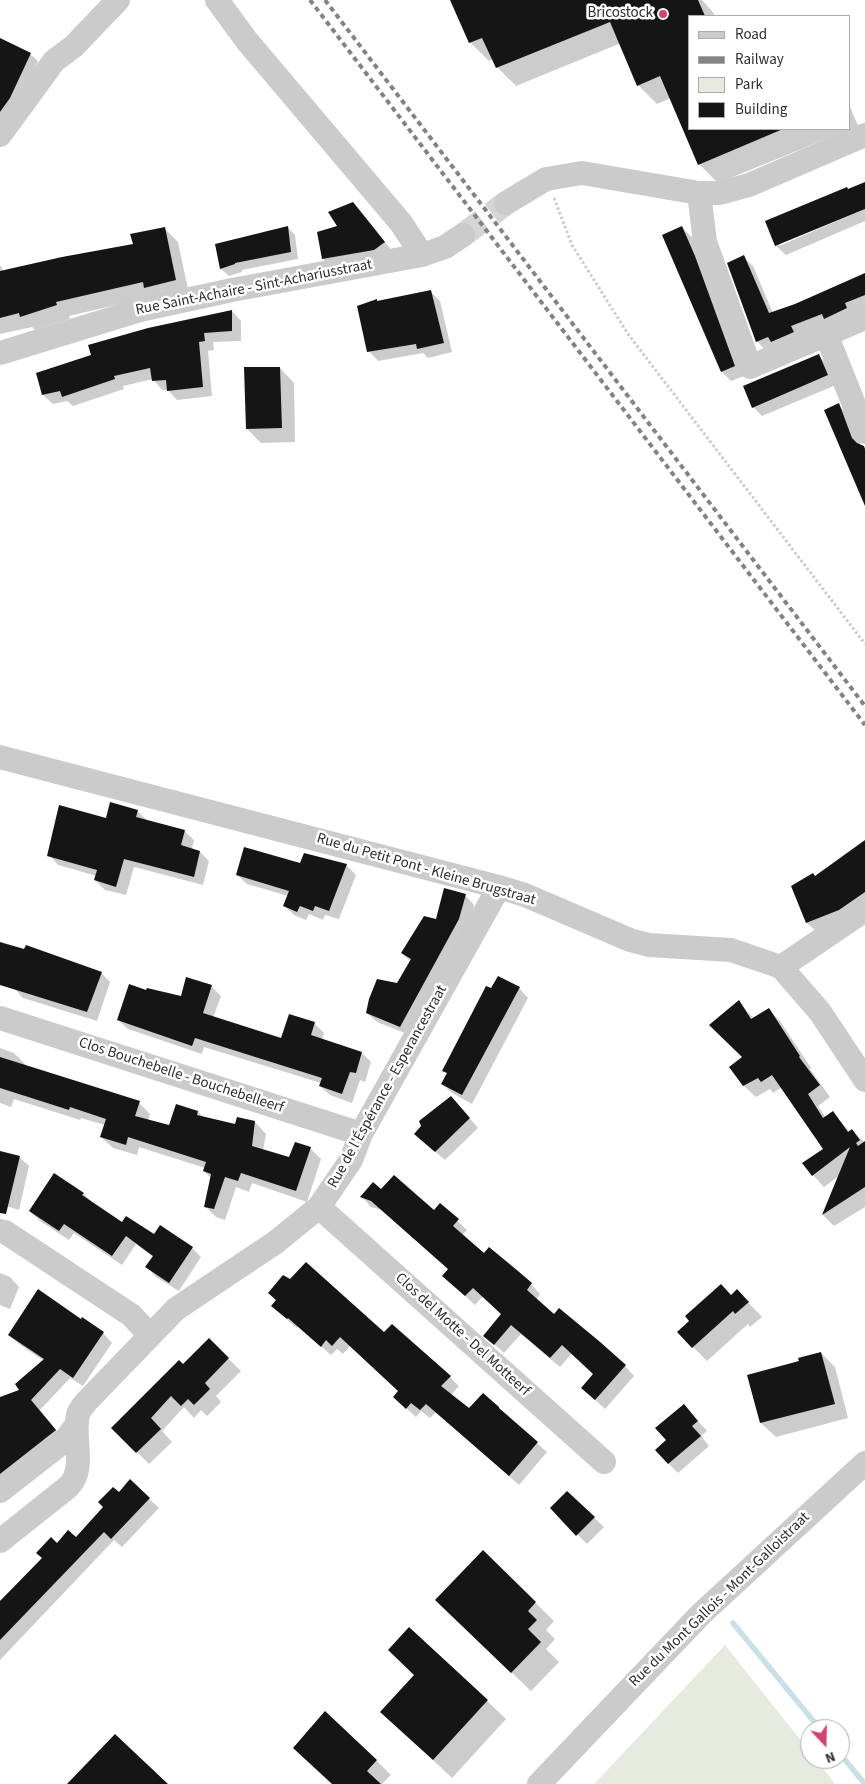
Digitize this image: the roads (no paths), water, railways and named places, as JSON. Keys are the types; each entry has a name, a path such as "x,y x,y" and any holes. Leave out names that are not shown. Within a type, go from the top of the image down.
{"street":[{"path":"0,135 54,61 74,46 118,0"},
{"path":"217,0 247,41 401,224 422,255"},
{"path":"506,203 546,179 582,173 699,192 720,193 749,185 865,135"},
{"path":"699,192 705,242 750,367 865,318"},
{"name":"Rue Saint-Achaire - Sint-Achariusstraat","path":"0,353 140,310 232,290 422,255 445,247 463,235"},
{"path":"826,334 865,432"},
{"name":"Rue du Petit Pont - Kleine Brugstraat","path":"0,757 499,888 526,896 630,940 649,945 731,950 781,966"},
{"name":"Rue de l'Éspérance - Esperancestraat","path":"77,1472 76,1424 78,1413 86,1402 176,1309 276,1242 319,1207 351,1160 361,1134 499,888"},
{"path":"865,910 781,966 820,1012 865,1080"},
{"name":"Clos Bouchebelle - Bouchebelleerf","path":"0,1018 361,1134"},
{"name":"Clos del Motte - Del Motteerf","path":"319,1207 604,1462"},
{"path":"0,1231 6,1232 131,1315 150,1335"},
{"name":"Rue de l'Éspérance - Esperancestraat","path":"0,1491 67,1438 76,1424"},
{"path":"0,1539 75,1480 77,1472 60,1458 47,1454"},
{"name":"Rue du Mont Gallois - Mont-Galloistraat","path":"539,1784 702,1614 865,1463"}],"waterway":[{"path":"733,1623 812,1719"},
{"path":"850,1766 865,1784"}],"tunnel":[{"path":"463,235 506,203"}],"railway":[{"path":"310,0 865,725"},
{"path":"325,0 865,706"}],"place":[{"name":"Bricostock","path":"663,14"}]}
